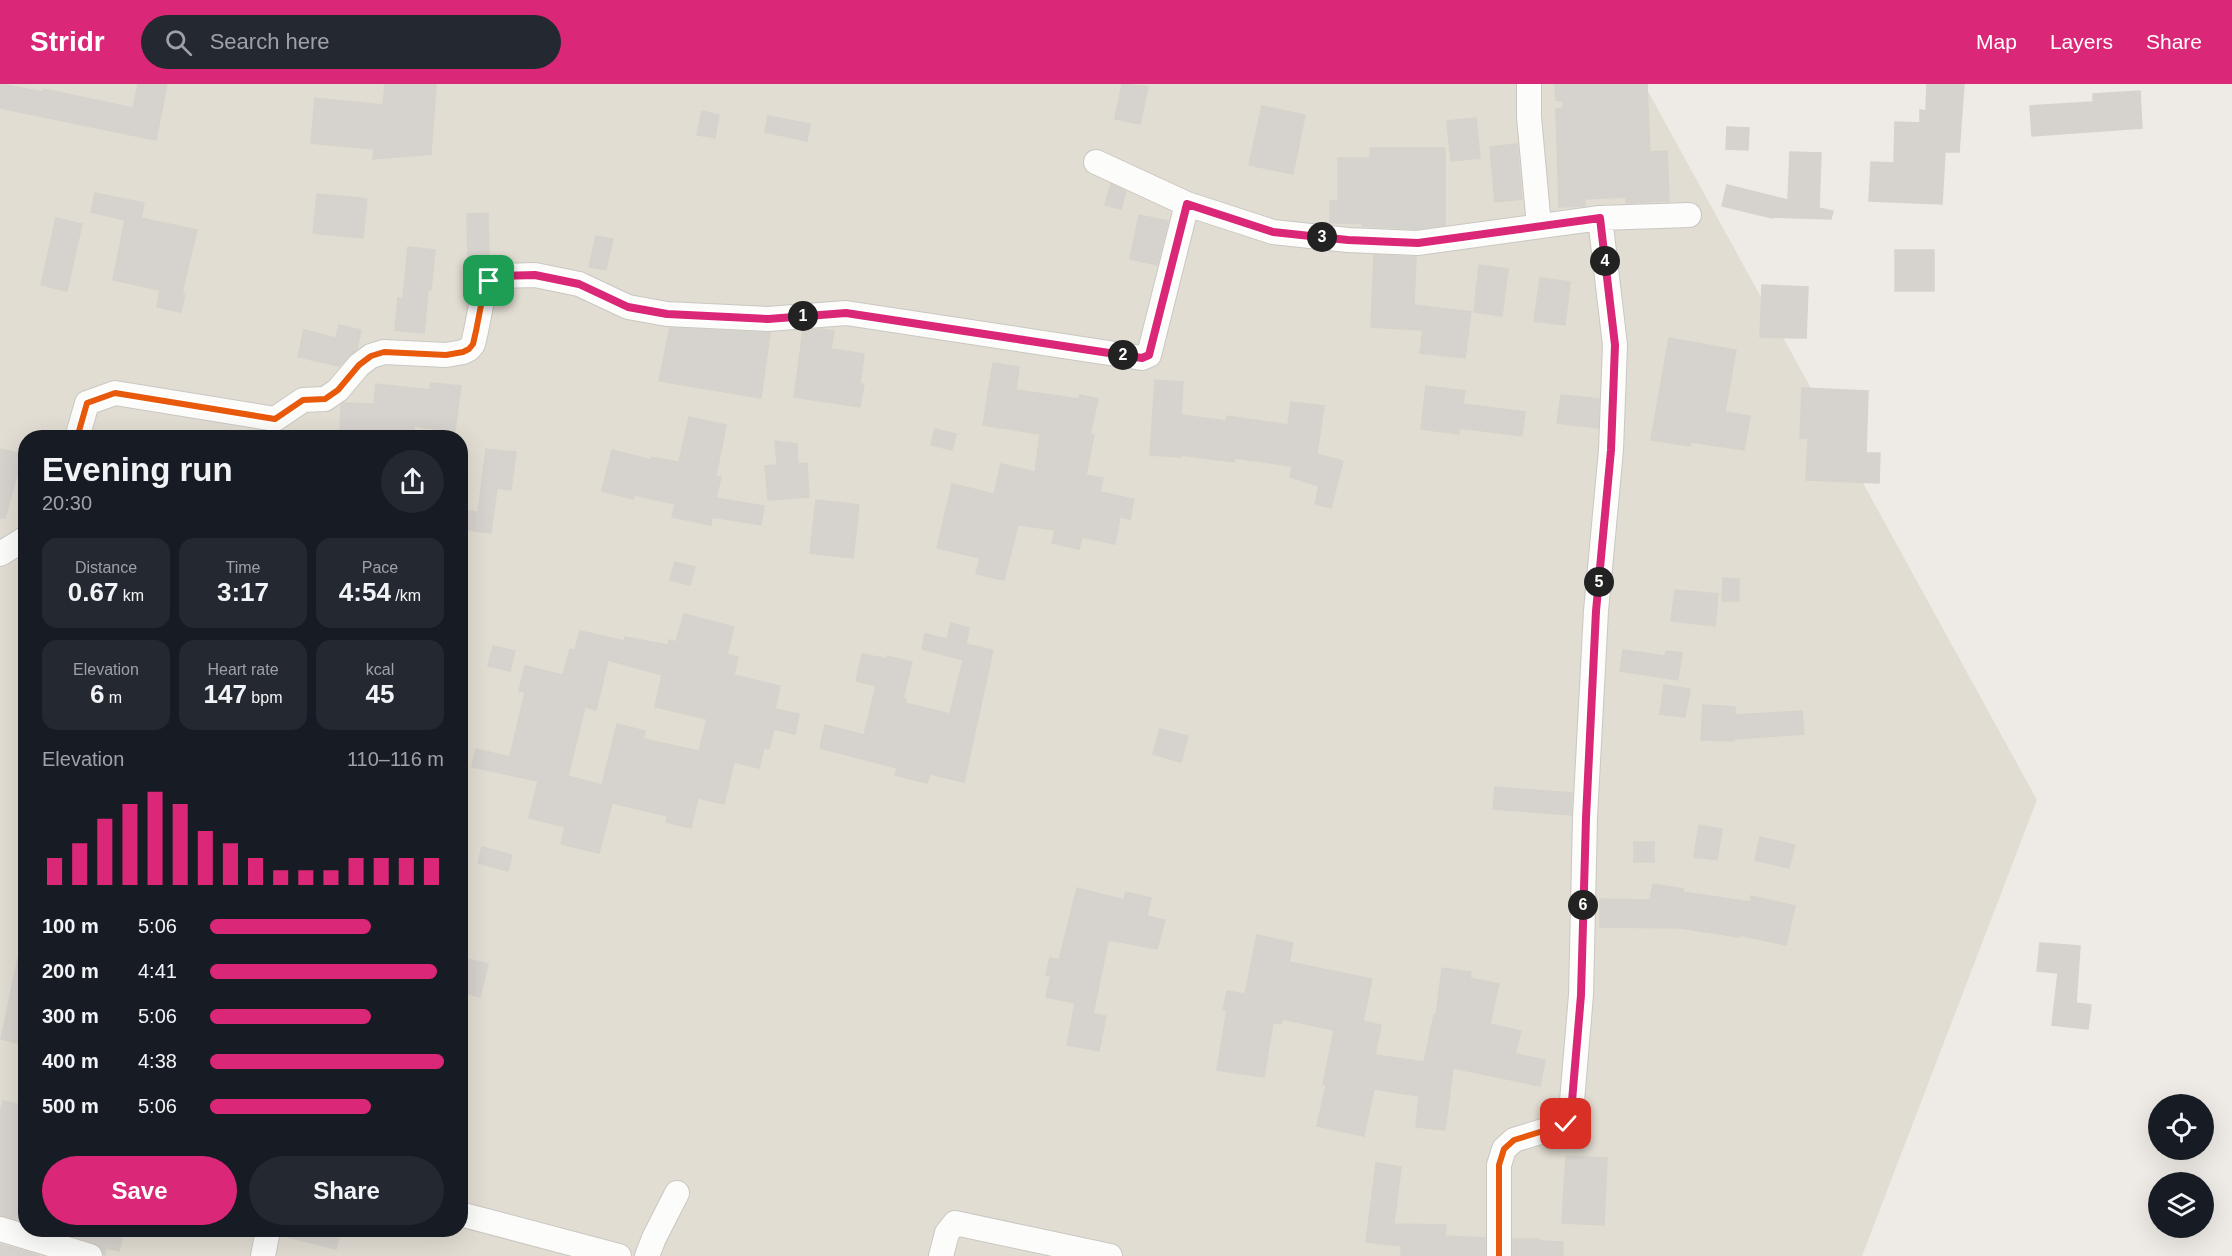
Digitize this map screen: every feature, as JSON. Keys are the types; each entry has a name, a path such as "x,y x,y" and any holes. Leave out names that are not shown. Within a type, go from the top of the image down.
{"street":[{"path":"1529,84 1529,117 1539,226"},
{"path":"1096,162 1187,204 1273,232 1348,240 1418,243 1600,218 1689,215"},
{"path":"79,430 87,404 115,393 275,419 303,400 325,399 338,390 359,365 372,356 384,352 446,355 463,352 473,344 484,290 495,276 535,275 579,284 628,307 667,314 768,319 846,313 1142,358 1149,355 1187,204"},
{"path":"1499,1256 1499,1165 1504,1149 1514,1140 1566,1124 1571,1113 1581,995 1586,818 1596,611 1611,450 1615,345 1600,218"},
{"path":"0,554 18,543"},
{"path":"647,1256 677,1193"},
{"path":"468,1216 619,1256"},
{"path":"941,1256 947,1233 955,1223 1110,1256"},
{"path":"0,1229 18,1234"},
{"path":"27,1237 90,1256"},
{"path":"263,1256 267,1237"}],"shaded area":[{"path":"0,84 1644,84 2037,800 1862,1256 0,1256"}],"building":[{"path":"0,84 43,92 44,89 133,108 138,84 167,84 156,140 0,108"},
{"path":"385,84 436,84 431,154 373,159 374,149 311,143 315,98 383,105"},
{"path":"1122,84 1148,87 1140,124 1115,119"},
{"path":"1555,84 1647,84 1650,152 1667,151 1669,201 1626,203 1626,197 1585,199 1585,206 1559,207 1556,109 1563,109 1563,101 1556,100"},
{"path":"1927,84 1964,84 1959,152 1945,152 1942,204 1869,201 1871,162 1894,163 1895,122 1920,123 1920,110 1926,111"},
{"path":"2140,91 2142,128 2032,136 2030,106 2093,102 2093,94"},
{"path":"1262,106 1305,115 1293,174 1249,165"},
{"path":"702,111 719,115 715,138 697,135"},
{"path":"768,116 810,124 807,141 765,132"},
{"path":"1476,118 1480,158 1451,161 1447,121"},
{"path":"1727,127 1749,128 1748,150 1726,149"},
{"path":"1517,144 1522,199 1495,202 1490,147"},
{"path":"1370,148 1445,148 1445,225 1416,229 1362,226 1362,223 1330,223 1330,201 1338,201 1338,158 1370,158"},
{"path":"1790,152 1821,153 1819,208 1833,211 1831,219 1772,218 1722,206 1727,185 1788,200"},
{"path":"1111,184 1126,191 1121,209 1105,205"},
{"path":"95,193 144,203 141,218 197,230 182,293 185,294 181,312 157,307 160,290 113,280 125,220 91,212"},
{"path":"317,194 367,199 363,238 313,233"},
{"path":"488,213 489,261 468,261 467,214"},
{"path":"1139,215 1168,221 1157,265 1130,259"},
{"path":"56,218 82,224 67,291 41,285"},
{"path":"596,236 613,239 606,270 589,267"},
{"path":"408,247 435,250 424,333 395,330 398,298 403,299"},
{"path":"1895,250 1934,250 1934,291 1895,291"},
{"path":"1374,255 1416,257 1414,305 1471,312 1465,358 1420,353 1423,330 1371,327"},
{"path":"1479,265 1508,269 1502,316 1474,312"},
{"path":"1540,278 1570,282 1565,325 1534,321"},
{"path":"1762,285 1808,287 1806,338 1760,337"},
{"path":"339,325 361,330 357,349 339,366 298,357 304,330 336,338"},
{"path":"670,328 770,333 761,398 659,381"},
{"path":"821,329 834,331 831,349 864,354 860,384 864,384 860,407 794,397 803,331"},
{"path":"1669,338 1736,350 1725,412 1750,416 1744,450 1691,442 1690,446 1651,440"},
{"path":"993,363 1019,367 1016,390 1079,399 1080,395 1098,399 1090,435 1094,435 1086,475 1103,478 1100,492 1134,499 1130,519 1120,517 1115,544 1082,537 1079,549 1052,543 1055,530 1018,525 1004,580 976,574 980,558 937,548 952,484 994,494 1001,464 1035,472 1040,434 983,425"},
{"path":"1155,380 1183,382 1181,415 1226,421 1227,416 1288,425 1291,402 1324,406 1317,454 1343,461 1331,508 1315,504 1319,486 1290,477 1292,466 1235,458 1234,462 1181,455 1181,457 1150,455"},
{"path":"431,383 461,386 455,430 414,426 414,430 340,430 341,405 344,403 374,404 376,384 430,390"},
{"path":"1426,386 1465,391 1463,404 1525,412 1522,436 1460,428 1459,434 1421,429"},
{"path":"1802,388 1868,391 1866,453 1880,453 1879,483 1806,480 1808,438 1800,438"},
{"path":"1561,395 1599,399 1598,428 1557,423"},
{"path":"689,417 726,425 716,476 721,477 716,498 764,506 761,525 712,517 711,525 672,517 675,504 634,495 633,499 602,491 612,450 651,460 652,457 679,462"},
{"path":"935,429 956,434 952,450 931,445"},
{"path":"775,441 797,444 798,464 807,463 809,497 768,500 765,466 777,465"},
{"path":"0,449 18,453 18,472 5,518 0,518"},
{"path":"486,449 516,452 511,490 497,488 491,533 468,530 468,511 478,512"},
{"path":"816,500 859,505 853,558 810,553"},
{"path":"675,562 695,567 690,585 670,580"},
{"path":"1723,578 1739,579 1739,601 1722,601"},
{"path":"1675,590 1718,594 1715,626 1671,621"},
{"path":"684,614 734,627 727,654 738,657 734,675 780,686 775,709 799,714 795,734 774,729 769,749 764,748 759,768 734,762 724,804 698,798 691,828 666,822 668,816 612,803 599,853 561,844 565,827 529,818 538,781 472,767 476,749 510,757 525,692 519,691 525,666 563,675 570,649 575,650 580,631 624,641 625,637 668,645 669,640 676,642","holes":["608,660 662,675 655,707 707,719 699,751 643,739 645,731 617,724 602,785 568,776 585,707 596,710"]},
{"path":"951,623 969,628 966,644 993,650 964,782 930,774 927,783 895,775 897,768 820,748 825,725 864,735 876,686 856,681 862,654 887,659 887,656 912,662 903,698 906,699 905,703 950,714 963,660 922,649 925,634 947,639"},
{"path":"493,646 515,651 510,671 488,666"},
{"path":"1623,650 1665,656 1666,651 1682,653 1678,680 1620,671"},
{"path":"1664,685 1690,689 1685,717 1660,714"},
{"path":"1703,705 1735,707 1735,715 1802,711 1804,734 1734,739 1734,741 1701,740"},
{"path":"1160,729 1188,736 1181,762 1153,754"},
{"path":"1495,787 1572,793 1571,815 1493,809"},
{"path":"1699,825 1722,829 1717,860 1694,857"},
{"path":"1760,837 1795,845 1789,868 1755,860"},
{"path":"1634,842 1654,842 1654,862 1634,862"},
{"path":"482,847 512,855 508,871 478,863"},
{"path":"1653,884 1683,889 1683,892 1750,902 1751,896 1795,906 1786,945 1739,935 1739,937 1681,928 1600,927 1600,899 1650,900"},
{"path":"1077,888 1124,900 1126,892 1151,898 1147,916 1165,920 1157,949 1108,941 1093,1014 1106,1016 1099,1051 1067,1045 1075,1003 1046,997 1051,976 1046,975 1050,958 1059,960"},
{"path":"1257,935 1293,943 1289,962 1372,979 1363,1021 1381,1025 1375,1055 1424,1062 1434,1015 1436,1016 1442,968 1471,972 1470,978 1499,984 1490,1024 1521,1031 1515,1054 1545,1060 1540,1086 1453,1068 1445,1130 1416,1127 1419,1096 1374,1089 1364,1136 1317,1126 1334,1030 1282,1019 1281,1024 1273,1023 1264,1077 1217,1070 1227,1010 1223,1010 1227,991 1245,994"},
{"path":"2040,943 2080,946 2076,1003 2091,1005 2088,1029 2052,1025 2058,973 2037,971"},
{"path":"18,958 18,1043 1,1039"},
{"path":"468,959 488,964 480,997 468,994"},
{"path":"3,1101 18,1104 18,1220 0,1215 0,1114"},
{"path":"1566,1156 1607,1158 1604,1225 1562,1223"},
{"path":"1376,1163 1401,1167 1394,1224 1446,1225 1445,1236 1485,1238 1485,1256 1401,1255 1401,1246 1366,1242"},
{"path":"76,1237 122,1237 119,1251 106,1248 105,1256 101,1247"},
{"path":"287,1237 339,1237 336,1249"},
{"path":"1513,1239 1563,1242 1563,1256 1513,1256"},
{"path":"0,1244 40,1256 0,1256"}],"cycle path":[{"path":"79,430 87,403 115,393 275,419 303,400 325,399 338,390 359,365 371,356 384,352 446,355 463,352 473,344 484,290 495,276 535,275 579,284 628,307 667,314 768,319 846,313 1142,358 1149,355 1187,204"},
{"path":"1499,1256 1499,1165 1504,1149 1514,1140 1566,1124 1571,1113 1581,995 1585,818 1596,611 1611,450 1615,345 1600,218"}],"route":[{"path":"489,281 495,276 535,275 579,284 628,307 667,314 768,319 846,313 1142,358 1149,355 1187,204 1273,232 1348,240 1418,243 1600,218 1615,345 1611,450 1596,611 1586,818 1581,995 1571,1113 1566,1124"}]}
